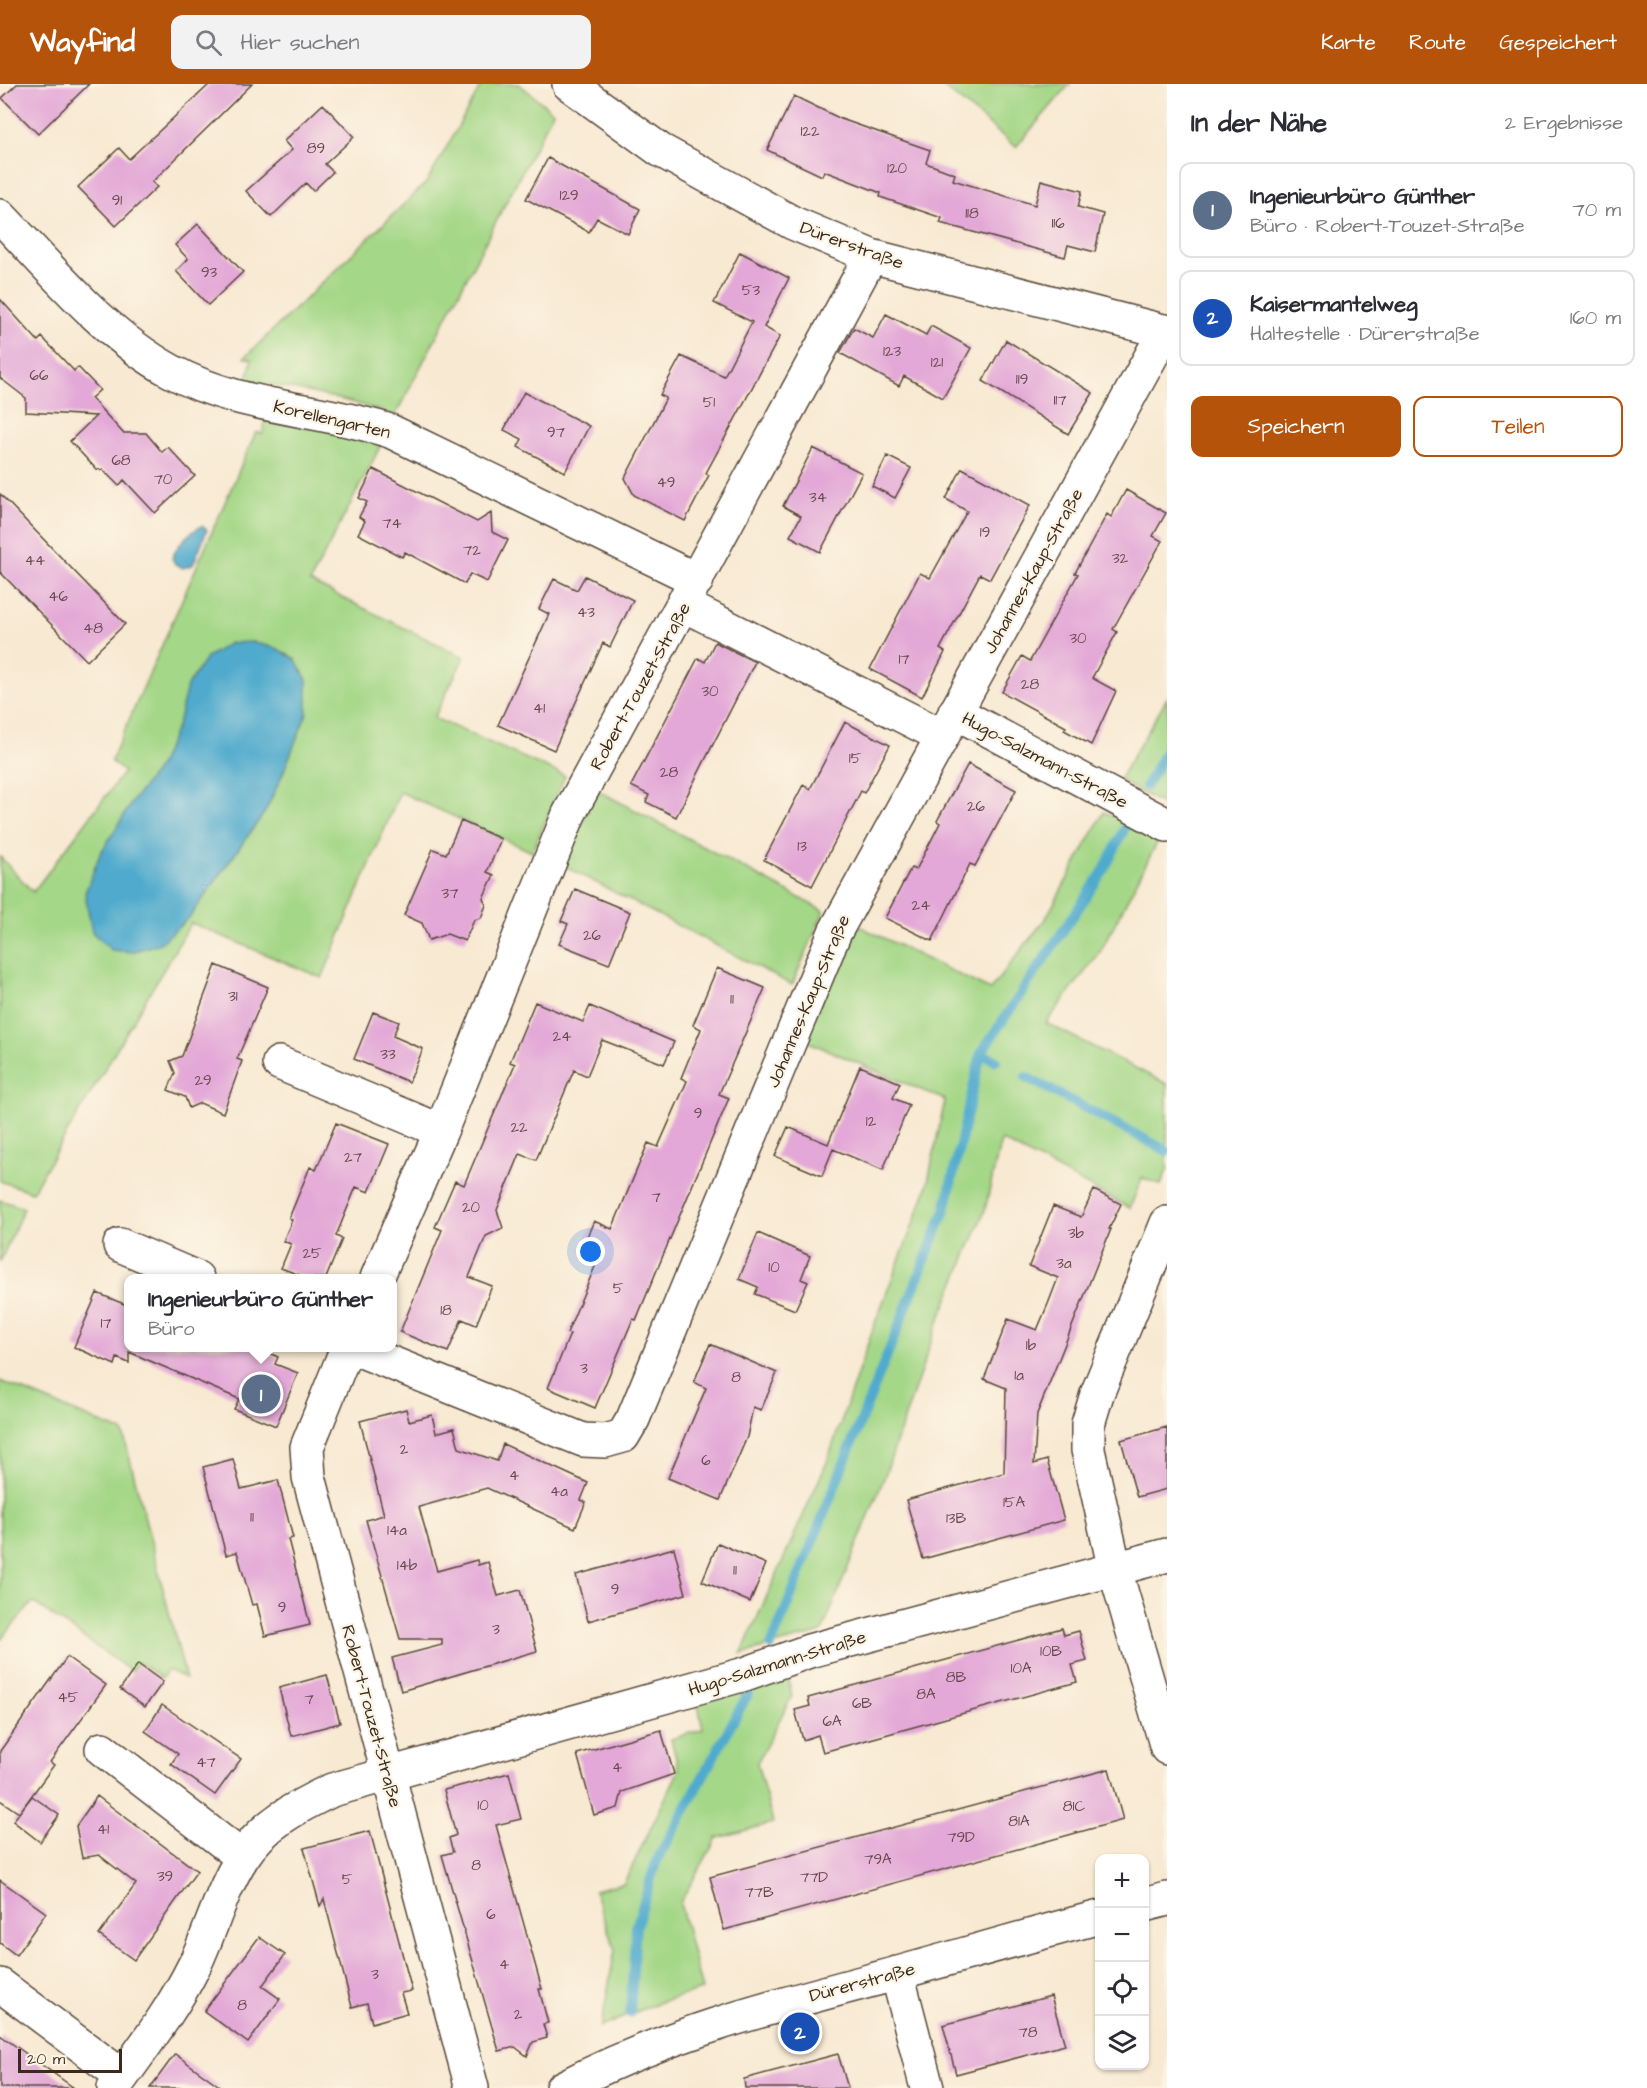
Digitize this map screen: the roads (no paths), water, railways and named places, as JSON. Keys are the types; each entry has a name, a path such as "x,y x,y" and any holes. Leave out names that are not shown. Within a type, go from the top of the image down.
{"street":[{"name":"Dürerstraße","path":"570,84 660,150 793,223 871,256 1166,331"},
{"name":"Korellengarten","path":"0,216 126,340 171,371 204,385 266,404 367,424 390,431 690,593 948,724"},
{"name":"Robert-Touzet-Straße","path":"379,1274 441,1131 570,814 871,256"},
{"name":"Johannes-Kaup-Straße","path":"366,1352 582,1440 605,1441 623,1436 633,1419 835,932 1166,331"},
{"name":"Hugo-Salzmann-Straße","path":"948,724 1167,825"},
{"path":"279,1063 441,1131"},
{"path":"1167,1223 1097,1394 1088,1424 1088,1450 1115,1570 1167,1748"},
{"path":"120,1245 187,1274"},
{"name":"Robert-Touzet-Straße","path":"345,1352 307,1447 309,1477 472,2088"},
{"name":"Hugo-Salzmann-Straße","path":"118,2082 194,1967 242,1857 267,1829 299,1805 332,1790 388,1777 745,1674 809,1651 1167,1555"},
{"path":"102,1749 242,1857"},
{"path":"1149,1904 1167,1899"},
{"name":"Dürerstraße","path":"562,2088 598,2069 663,2041 779,2005 1095,1918"},
{"path":"897,1973 927,2088"},
{"path":"0,1985 118,2082"}],"water":[{"path":"202,526 207,530 193,565 183,568 175,564 172,558 177,548 192,532"},
{"path":"253,642 278,649 295,659 307,680 307,713 281,778 265,812 189,918 160,943 132,952 111,950 92,932 85,893 100,854 132,802 159,766 178,724 187,686 207,657 230,643"}],"waterway":[{"path":"1146,786 1167,749"},
{"path":"771,1646 945,1210 981,1053 1104,870 1125,828"},
{"path":"981,1053 996,1061"},
{"path":"1026,1077 1167,1151"},
{"path":"630,2013 636,1927 656,1862 748,1694"}],"place":[{"name":"Ingenieurbüro Günther","path":"261,1394"},
{"name":"Kaisermantelweg","path":"800,2032"}]}
